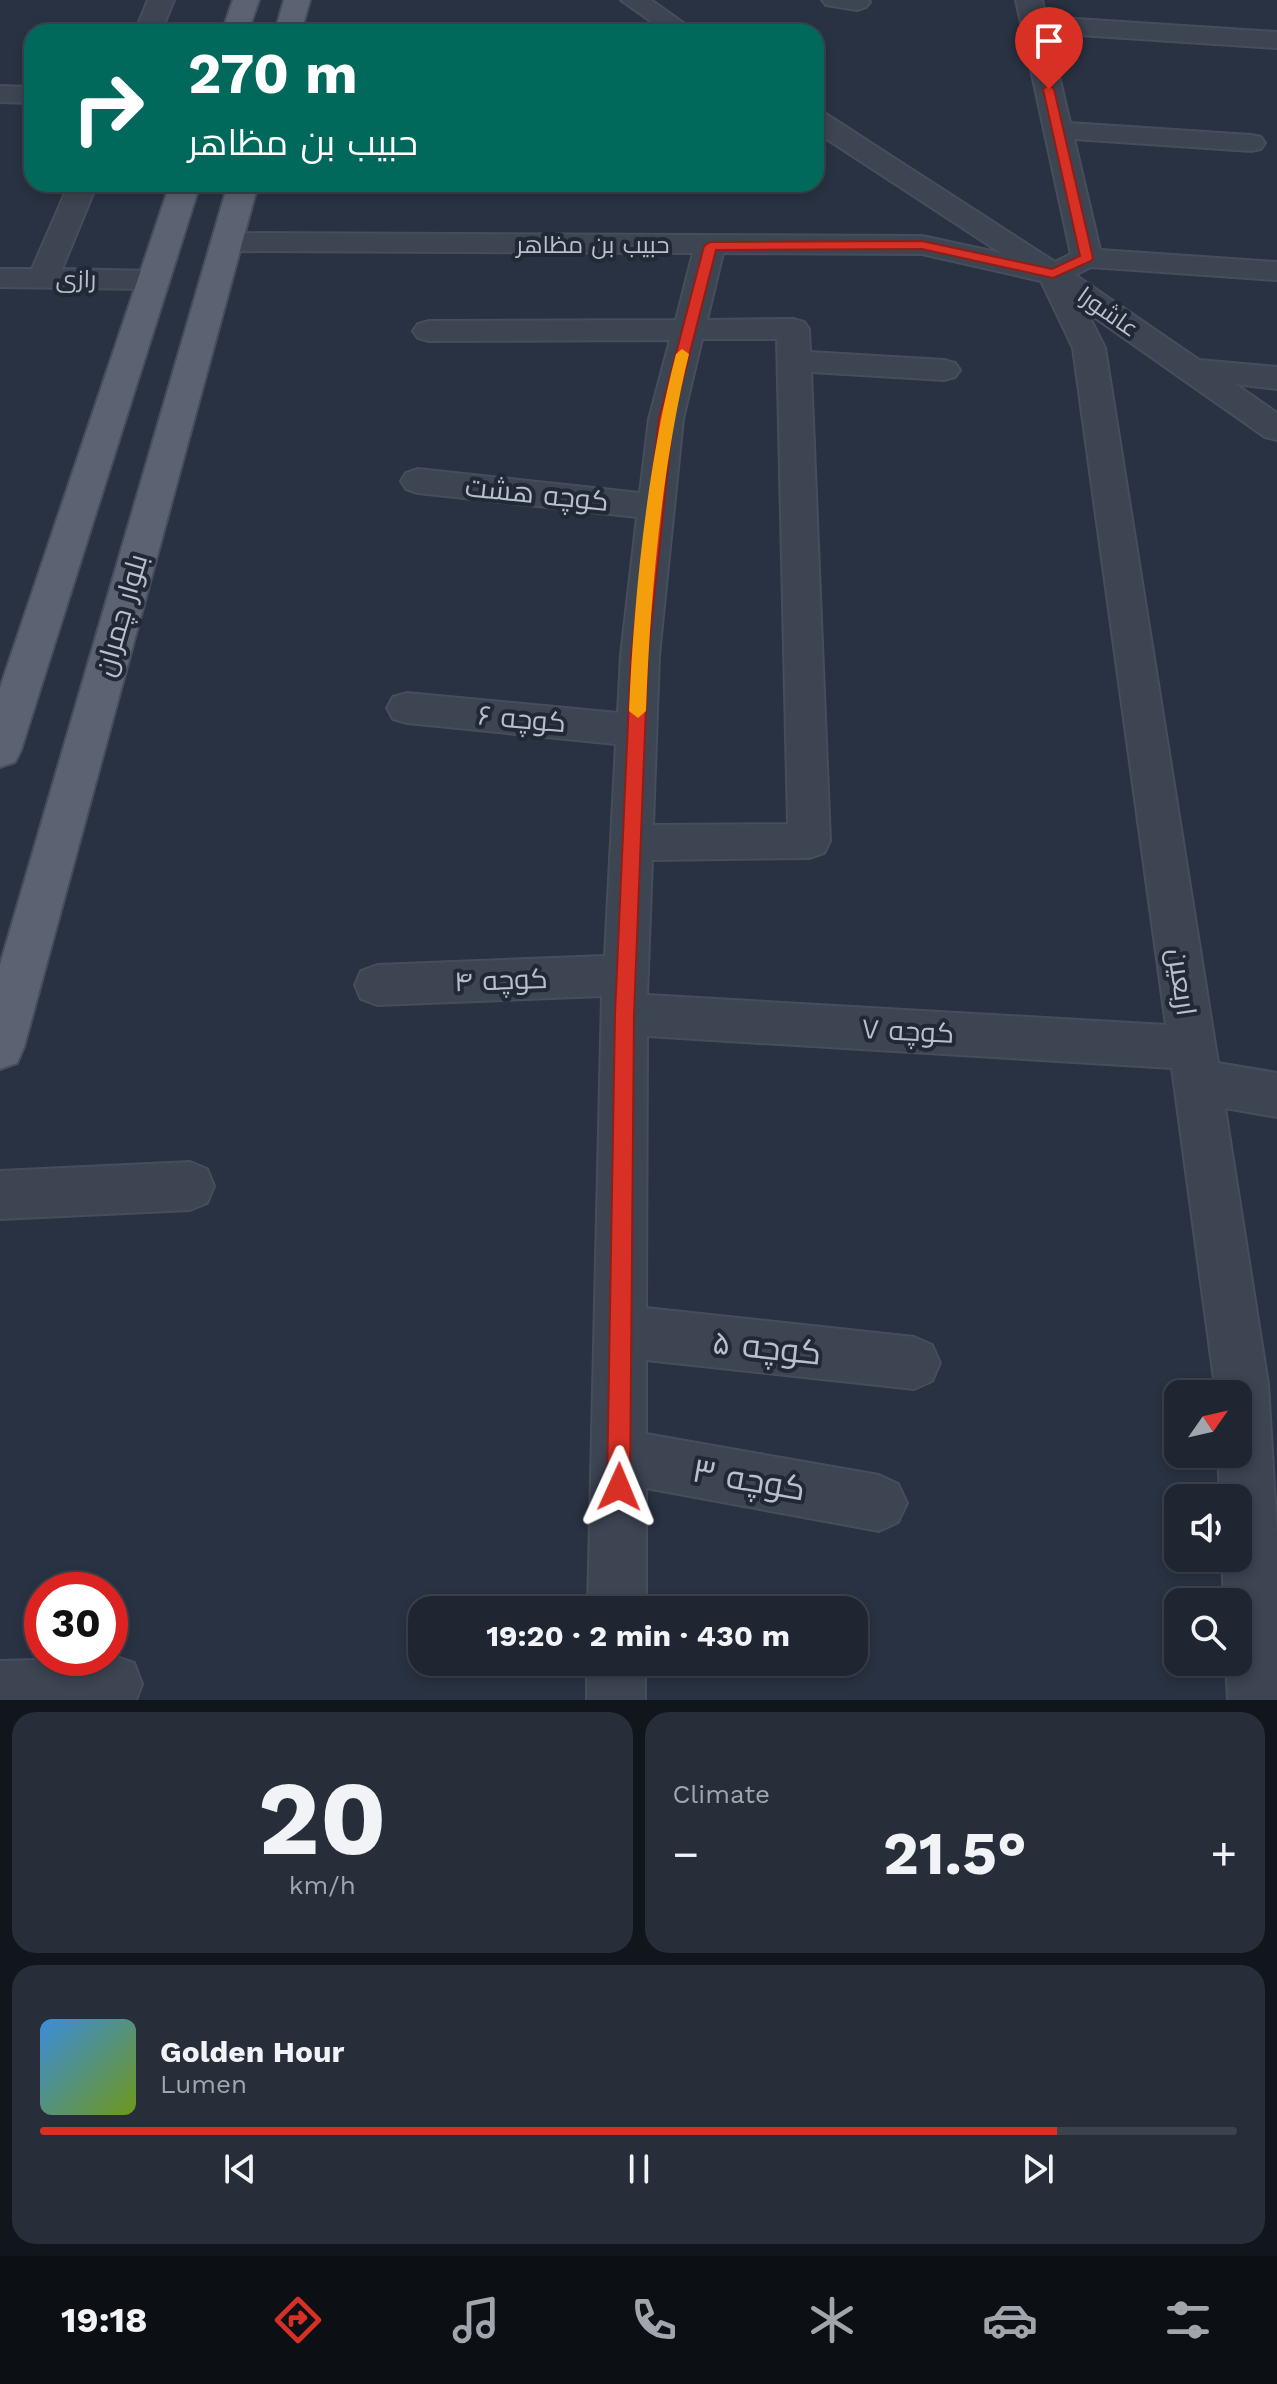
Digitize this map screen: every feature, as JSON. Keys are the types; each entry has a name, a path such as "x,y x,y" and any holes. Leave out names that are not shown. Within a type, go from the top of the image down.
{"main road":[{"path":"238,24 246,0"},
{"path":"290,24 297,0"},
{"path":"0,750 182,192"},
{"name":"بلوار چمران","path":"0,1047 241,192"}],"street":[{"path":"151,24 161,0"},
{"path":"634,0 671,24"},
{"path":"1031,12 1277,40"},
{"name":"اربعین","path":"1031,12 1058,130 1070,266 1089,348 1242,1384 1257,1700"},
{"path":"0,94 24,95"},
{"name":"عاشورا","path":"824,125 1070,266 1189,369 1277,429"},
{"path":"1058,130 1251,143"},
{"path":"43,278 80,192"},
{"name":"حبیب بن مظاهر","path":"226,242 922,245 1070,266"},
{"path":"617,1596 625,994 640,655 666,419 710,246"},
{"path":"1070,266 1277,271"},
{"name":"رازی","path":"0,278 153,280"},
{"path":"429,331 793,329 809,841 632,843"},
{"path":"794,361 944,370"},
{"path":"1189,369 1277,378"},
{"name":"کوچه هشت","path":"418,481 656,507"},
{"name":"کوچه ۶","path":"407,708 637,730"},
{"name":"کوچه ۴","path":"377,985 625,994"},
{"name":"کوچه ۷","path":"625,994 1194,1064 1277,1095"},
{"path":"0,1195 190,1186"},
{"name":"کوچه ۵","path":"620,1331 914,1363"},
{"name":"کوچه ۳","path":"619,1456 879,1503"},
{"path":"616,1676 616,1700"},
{"path":"0,1690 113,1684"}],"slow traffic":[{"path":"638,711 640,655 666,419 682,354"}],"route":[{"path":"619,1487 624,1014 640,655 666,419 710,246 922,245 1053,274 1087,258 1049,89"}]}
